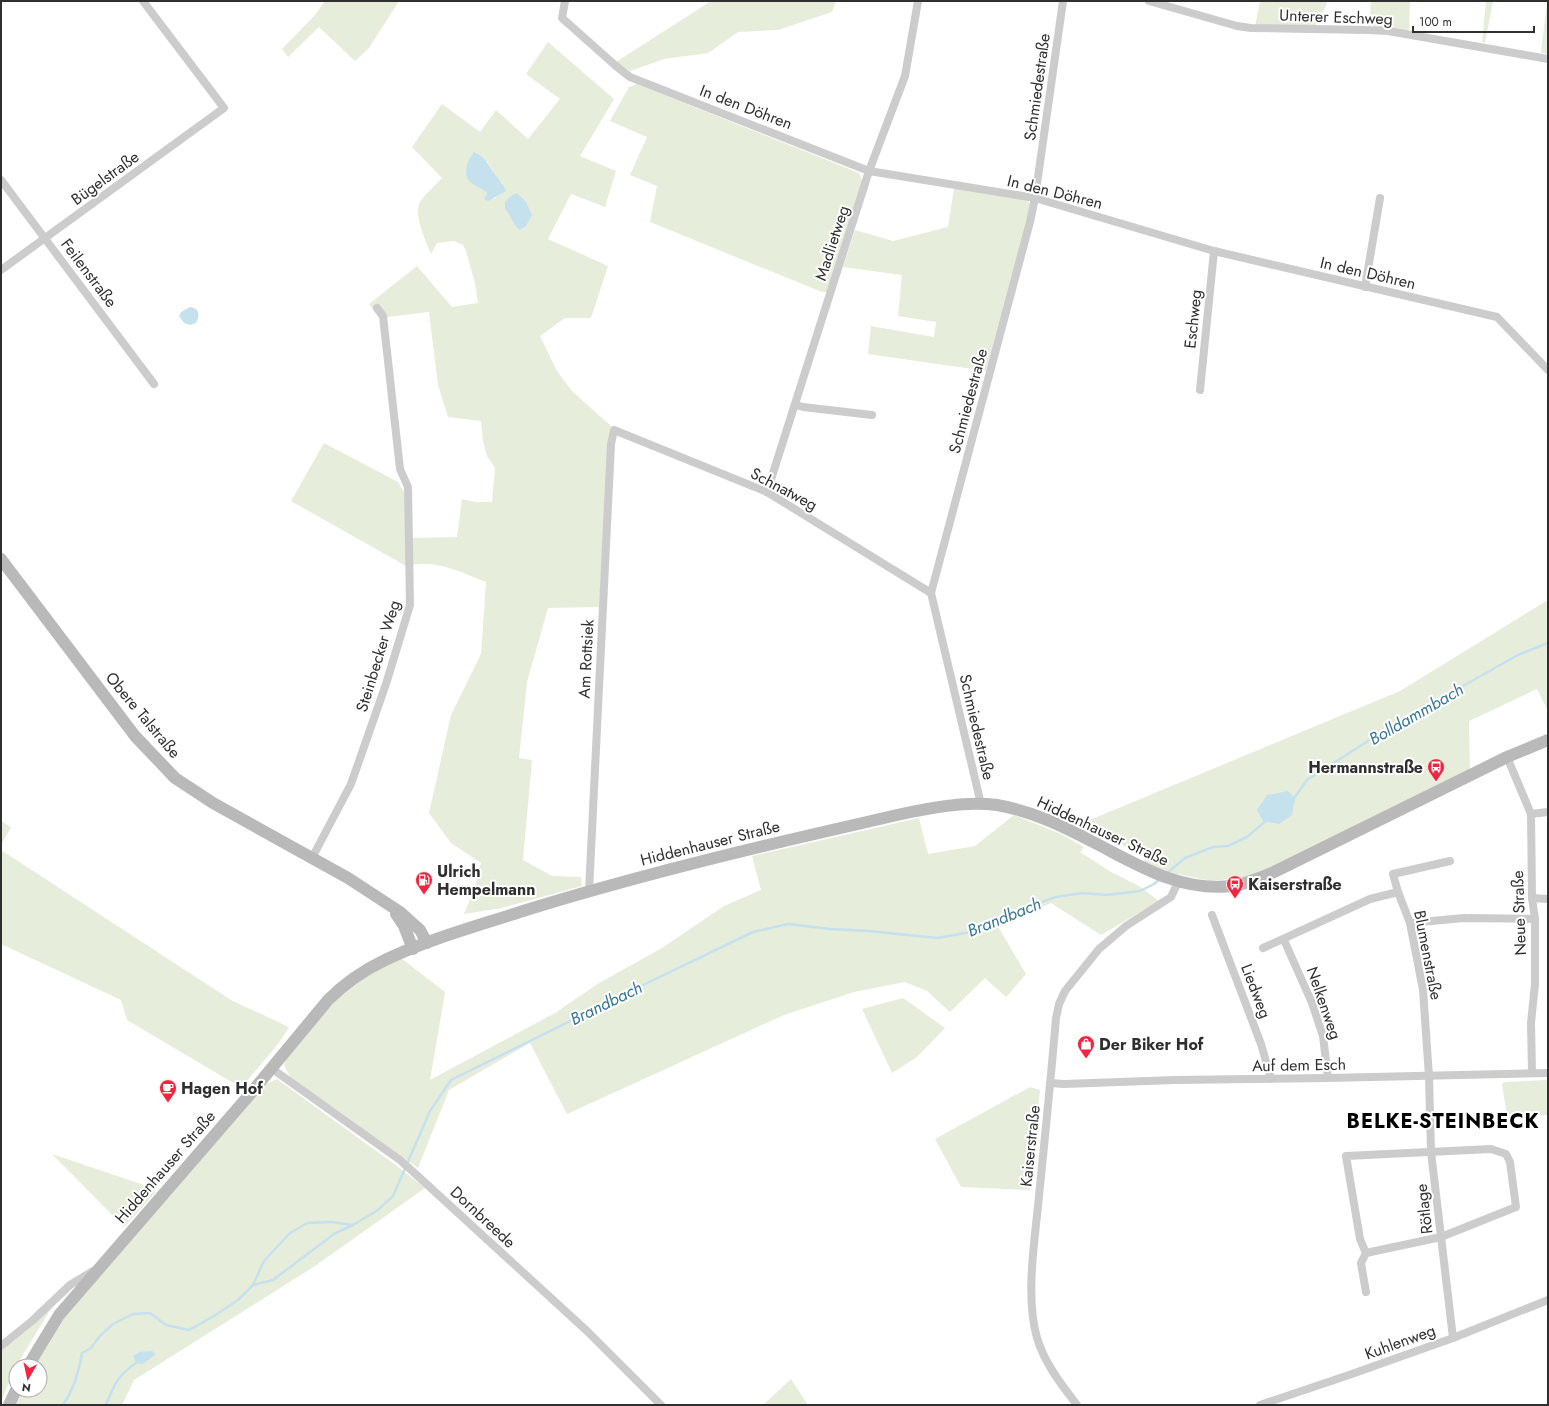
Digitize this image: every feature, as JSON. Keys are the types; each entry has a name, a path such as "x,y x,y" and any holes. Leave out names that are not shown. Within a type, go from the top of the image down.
{"main road":[{"name":"Obere Talstraße","path":"1,559 135,736 175,778 213,803 348,878 400,912 420,930 427,943"},
{"name":"Hiddenhauser Straße","path":"33,1358 59,1315 176,1181 328,1000 340,988 366,970 386,959 427,943 588,891 690,863 935,807 981,804 1017,809 1037,815 1057,824 1140,867 1174,881 1192,885 1226,886 1244,883 1264,876 1507,757 1548,740"},
{"name":"Obere Talstraße","path":"380,899 397,915 404,926 413,949"}],"street":[{"name":"Bügelstraße","path":"1,270 224,108 142,1"},
{"name":"In den Döhren","path":"565,1 562,18 630,77 870,172 1036,198 1214,251 1497,317 1548,370"},
{"name":"Madlietweg","path":"767,492 870,172 905,76 918,1"},
{"name":"Schmiedestraße","path":"981,804 931,592 1021,259 1036,198 1063,1"},
{"name":"Unterer Eschweg","path":"1149,1 1237,26 1251,28 1388,31 1548,59"},
{"name":"Feilenstraße","path":"1,180 154,384"},
{"path":"1364,287 1380,198"},
{"name":"Eschweg","path":"1200,390 1214,251"},
{"name":"Steinbecker Weg","path":"312,858 351,784 386,684 410,605 408,487 400,469 383,316 377,308"},
{"path":"796,405 803,408 872,415"},
{"name":"Schnatweg","path":"614,430 767,492 931,592"},
{"name":"Am Rottsiek","path":"588,891 611,444 614,430"},
{"name":"Neue Straße","path":"1507,757 1531,814 1532,898 1535,919 1535,984 1531,1023 1532,1073"},
{"path":"1531,814 1548,812"},
{"name":"Blumenstraße","path":"1429,1076 1423,990 1410,923 1398,892 1394,874 1450,861"},
{"name":"Kaiserstraße","path":"1077,1405 1055,1376 1042,1352 1037,1336 1032,1306 1035,1234 1056,1018 1059,1004 1071,981 1103,945 1126,926 1172,897 1174,881"},
{"path":"1263,948 1284,940 1370,898 1398,892"},
{"path":"1532,898 1548,899"},
{"name":"Liedweg","path":"1212,915 1261,1044 1271,1079"},
{"path":"1410,923 1464,918 1535,919"},
{"name":"Nelkenweg","path":"1284,940 1312,1003 1323,1036 1328,1078"},
{"name":"Dornbreede","path":"271,1068 403,1162 587,1331 661,1405"},
{"name":"Auf dem Esch","path":"1050,1083 1064,1084 1175,1080 1548,1073"},
{"name":"Rötlage","path":"1429,1076 1431,1152 1453,1338"},
{"path":"1366,1253 1441,1237 1516,1207 1510,1162 1506,1154 1491,1149 1346,1156 1360,1239 1366,1253 1361,1263 1366,1292"},
{"path":"1,1346 32,1321 70,1285 99,1268"},
{"name":"Kuhlenweg","path":"1260,1405 1453,1338 1548,1300"}],"green space":[{"path":"325,1 399,1 369,48 355,61 319,27 288,57 282,49 314,16"},
{"path":"711,1 836,1 832,12 778,30 738,32 708,53 664,59 630,71 616,62"},
{"path":"1260,1 1327,1 1327,4 1314,28 1255,27"},
{"path":"1371,1 1410,1 1409,33 1369,28"},
{"path":"1486,1 1493,1 1485,43 1482,42"},
{"path":"1548,1 1548,54 1541,53"},
{"path":"548,42 614,99 580,156 616,171 605,207 571,194 548,239 608,266 591,318 565,318 540,336 557,371 572,391 611,426 609,433 599,607 548,608 527,682 519,758 532,760 523,860 552,876 581,877 582,886 502,908 464,914 474,890 481,863 451,843 429,813 451,715 481,654 486,582 457,570 437,565 416,564 406,566 291,501 324,443 398,482 404,492 408,535 413,538 457,537 462,499 475,502 492,502 495,468 487,456 483,441 481,421 448,417 438,385 429,312 379,318 369,304 417,266 452,307 478,303 475,283 463,245 454,241 437,243 431,254 419,221 418,207 422,199 442,178 412,147 442,104 480,132 496,110 528,139 560,99 526,74","holes":["487,161 498,179 503,183 498,195 494,199 481,187 469,180"]},
{"path":"637,84 859,173 862,180 828,292 822,292 650,222 657,186 630,175 647,137 610,121 629,87"},
{"path":"954,188 1026,199 1030,204 1024,232 986,371 868,354 871,326 934,337 936,322 898,316 902,275 843,267 855,230 893,241 948,227"},
{"path":"1548,600 1548,711 1537,689 1469,721 1470,770 1271,868 1245,877 1221,880 1206,880 1172,873 1146,863 1142,856 1119,843 1106,839 1085,822 1400,691"},
{"path":"1014,815 1061,834 1084,847 1080,852 1111,872 1139,886 1159,901 1101,935 1051,903 997,925 1026,974 1006,997 985,978 950,1012 927,991 905,982 854,992 784,1015 567,1114 530,1043 449,1090 418,1168 290,1077 284,1065 287,1056 335,999 371,973 401,958 445,992 430,1080 555,1013 599,983 662,948 724,906 761,890 752,856 919,818 928,854 975,846"},
{"path":"1,821 11,827 1,845"},
{"path":"1,850 231,1000 289,1027 278,1044 246,1082 235,1084 127,1020 121,1000 1,944"},
{"path":"903,998 945,1028 917,1057 892,1073 862,1009"},
{"path":"277,1079 425,1188 315,1266 134,1380 122,1405 16,1405 19,1398 48,1398 48,1358 39,1358 66,1313 264,1085"},
{"path":"1548,1080 1548,1115 1507,1116 1502,1084 1505,1082"},
{"path":"1030,1087 1040,1090 1030,1190 961,1187 935,1139"},
{"path":"52,1154 147,1186 156,1192 124,1227"},
{"path":"52,1307 21,1358 8,1358 8,1385 1,1401 1,1350"},
{"path":"791,1379 808,1405 763,1405"}],"water":[{"path":"474,152 482,156 503,184 506,191 488,201 484,199 487,193 470,182 466,175 468,162"},
{"path":"517,193 526,202 532,215 526,226 520,230 505,209 505,202 512,195"},
{"path":"190,307 196,309 198,318 196,323 190,325 184,323 179,316 181,312"},
{"path":"1288,791 1295,799 1292,815 1279,824 1263,821 1257,810 1267,795"},
{"path":"152,1351 156,1354 143,1364 136,1363 133,1356 139,1352"}],"waterway":[{"name":"Bolldammbach","path":"1292,801 1307,780 1390,727 1518,655 1548,643"},
{"name":"Brandbach","path":"1166,874 1185,858 1213,847 1228,846 1247,837 1267,820"},
{"name":"Brandbach","path":"63,1405 76,1380 82,1353 91,1348 99,1337 113,1324 133,1314 150,1313 166,1325 189,1330 238,1300 253,1285 264,1261 290,1233 307,1223 331,1222 353,1225 378,1210 393,1196 430,1111 451,1080 753,932 788,924 937,938 971,932 999,917 1056,897 1082,893 1106,895 1140,891 1159,880"},
{"path":"253,1285 273,1280 334,1234 353,1225"},
{"path":"106,1405 117,1381 124,1372 136,1363"}],"place":[{"name":"Hermannstraße","path":"1436,782"},
{"name":"Ulrich Hempelmann","path":"424,895"},
{"name":"Kaiserstraße","path":"1235,899"},
{"name":"Der Biker Hof","path":"1086,1059"},
{"name":"Hagen Hof","path":"168,1103"}],"district":[{"name":"BELKE-STEINBECK","path":"1443,1121"}]}
